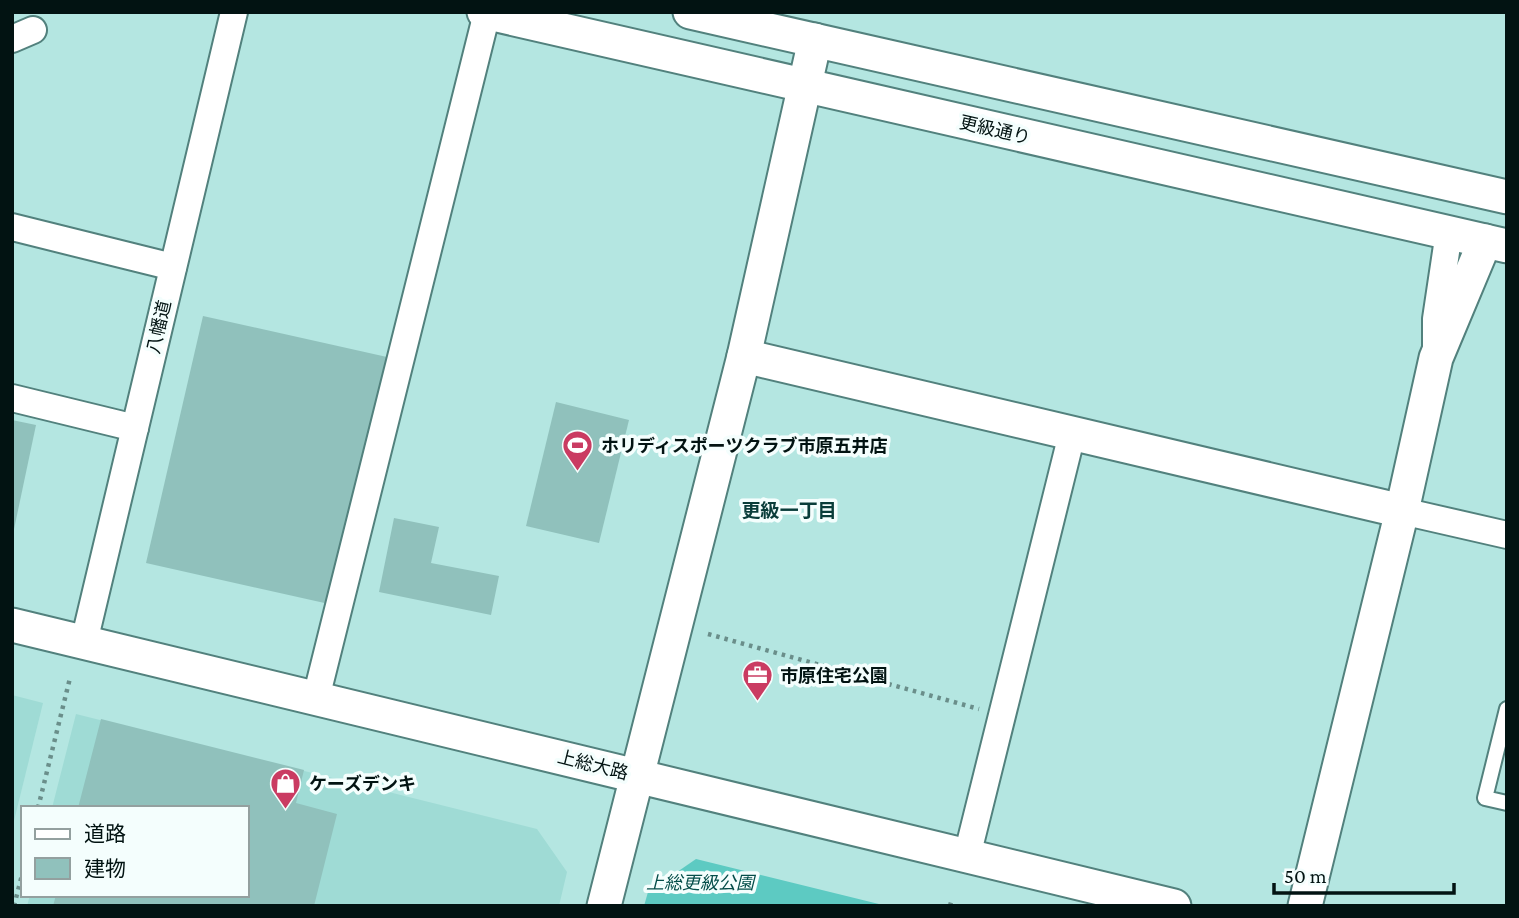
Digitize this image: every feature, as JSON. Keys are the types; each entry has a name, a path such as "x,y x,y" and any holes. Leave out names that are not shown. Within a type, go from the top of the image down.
{"street":[{"name":"八幡道","path":"84,642 234,12"},
{"path":"690,12 1507,197"},
{"path":"316,698 486,13"},
{"name":"更級通り","path":"486,13 1496,243"},
{"path":"604,906 744,356 815,40"},
{"path":"12,228 173,267"},
{"path":"1305,906 1402,511 1436,358 1436,319 1449,232"},
{"path":"1436,358 1496,243"},
{"path":"744,356 1507,535"},
{"path":"12,398 135,428"},
{"path":"967,856 1072,433"},
{"name":"上総大路","path":"12,625 1174,906"}],"lane":[{"path":"1507,709 1485,798 1507,803"}],"path":[{"path":"708,634 980,709"},
{"path":"38,806 70,678"},
{"path":"14,906 21,879"}],"shaded area":[{"path":"12,695 43,703 12,829"},
{"path":"76,714 537,829 567,872 559,906 27,906 29,897 248,897 248,806 53,806"}],"green space":[{"name":"上総更級公園","path":"696,859 887,906 644,906 648,892"}],"building":[{"path":"203,316 387,357 329,604 146,563"},
{"name":"ホリディスポーツクラブ市原五井店","path":"556,402 629,420 599,543 526,526"},
{"path":"12,420 36,425 13,534 12,534"},
{"path":"394,518 439,527 431,563 499,576 491,615 379,592"},
{"name":"ケーズデンキ","path":"101,719 304,770 296,803 337,814 314,906 53,906 55,897 248,897 248,806 79,806"}],"place":[{"name":"ホリディスポーツクラブ市原五井店","path":"578,473"},
{"name":"市原住宅公園","path":"757,703"},
{"name":"ケーズデンキ","path":"286,811"}],"district":[{"name":"更級一丁目","path":"789,510"}]}
